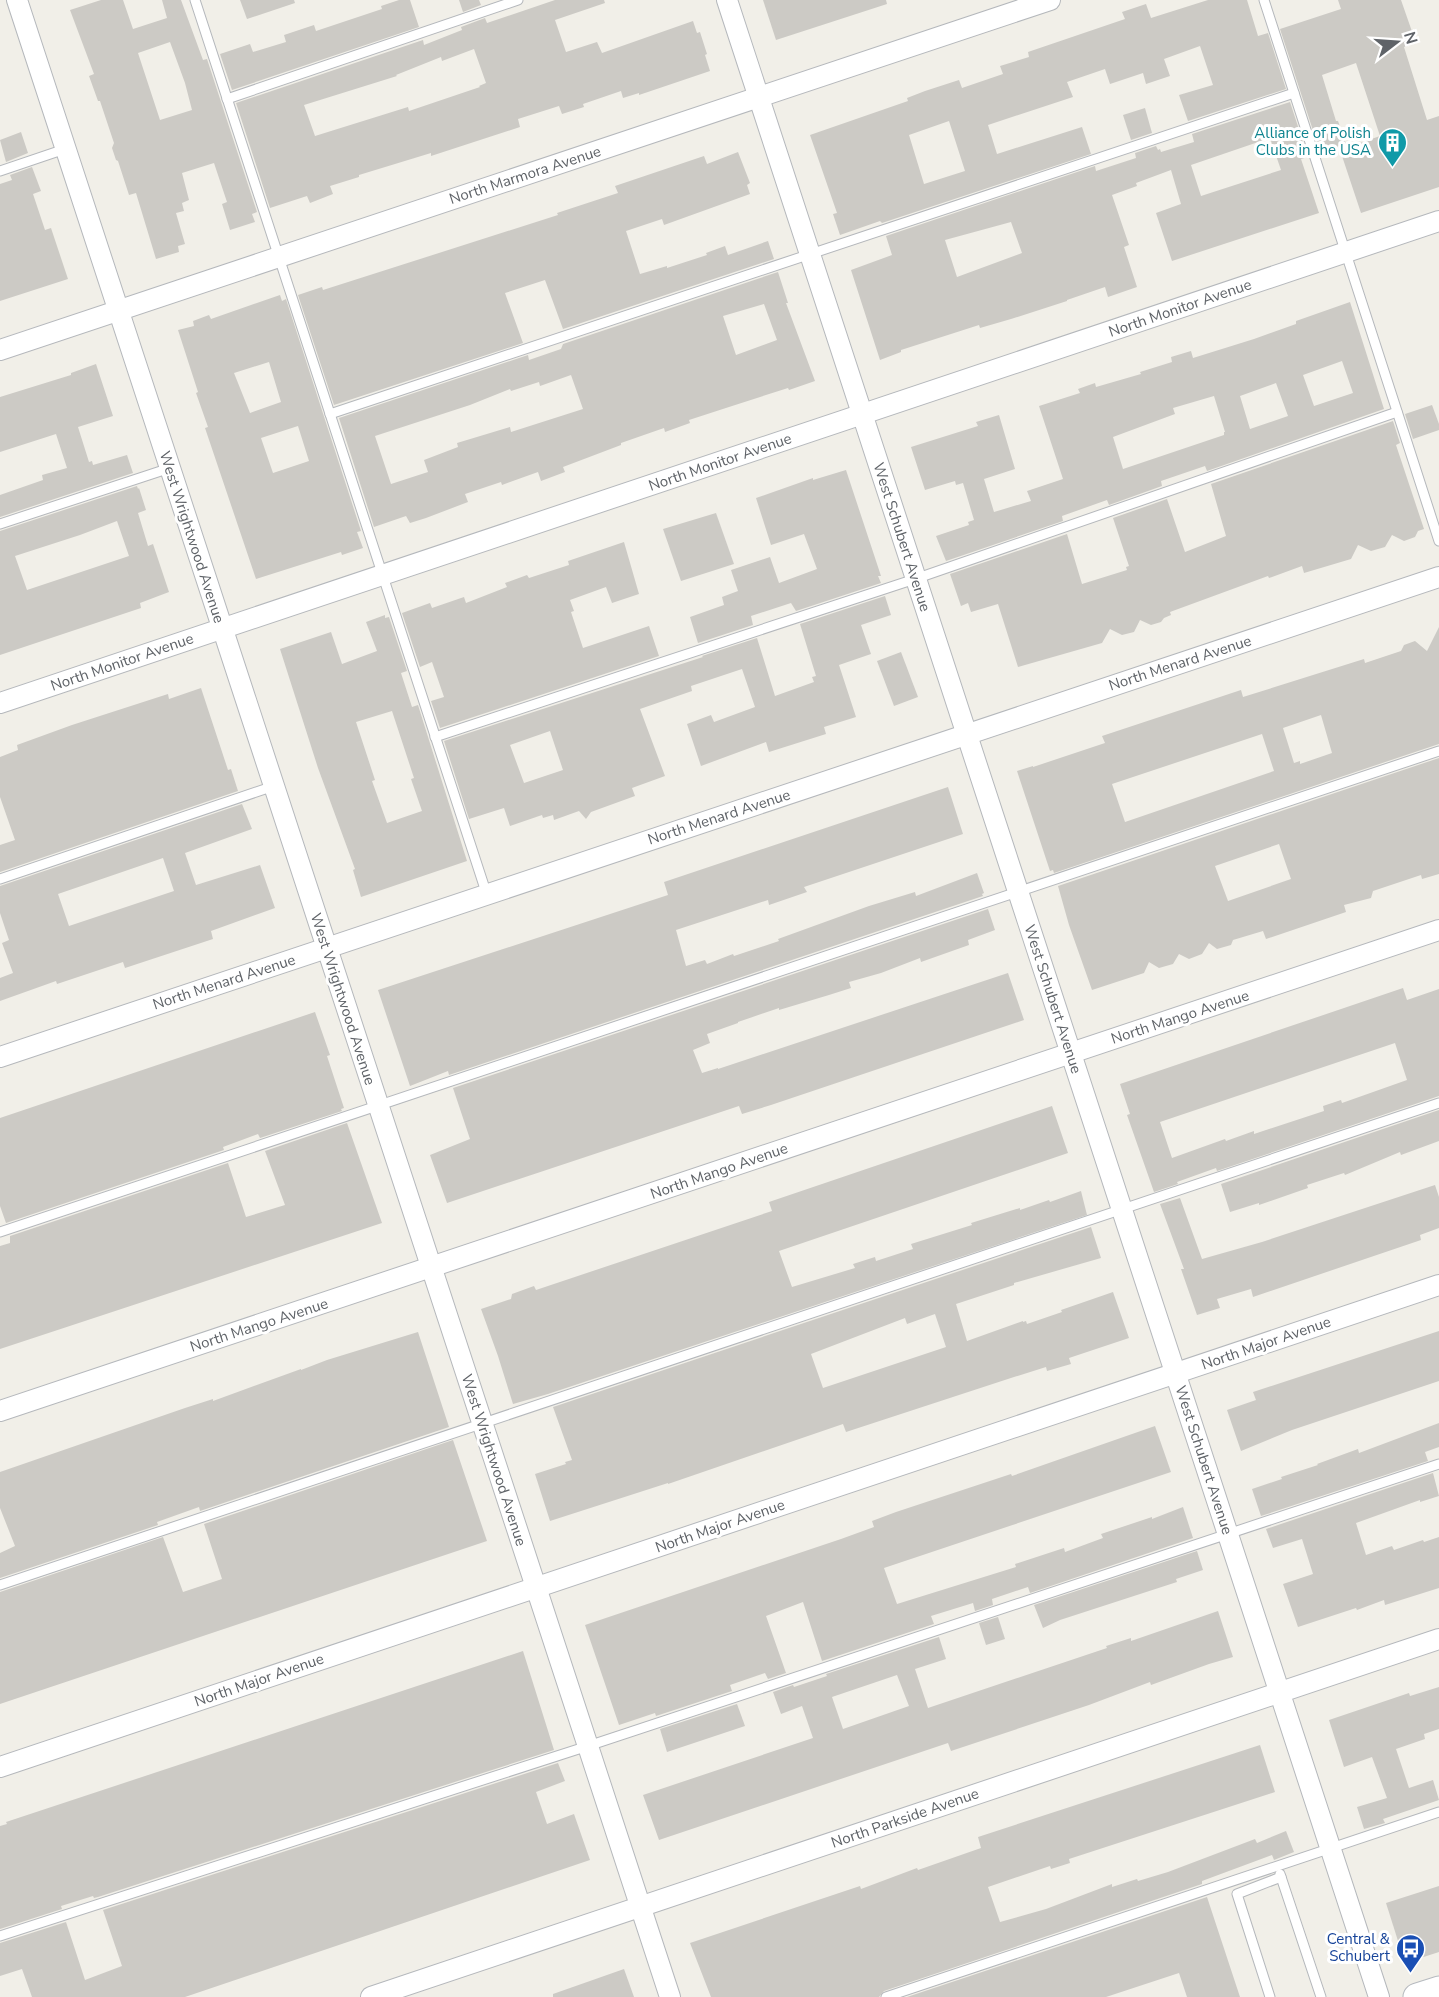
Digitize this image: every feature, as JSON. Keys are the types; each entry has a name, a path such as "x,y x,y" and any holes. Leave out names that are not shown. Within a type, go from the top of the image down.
{"street":[{"name":"West Wrightwood Avenue","path":"17,0 670,1997"},
{"name":"West Schubert Avenue","path":"727,0 1379,1997"},
{"name":"North Marmora Avenue","path":"0,350 1050,0"},
{"name":"North Monitor Avenue","path":"0,703 1439,221"},
{"name":"North Menard Avenue","path":"0,1057 1439,577"},
{"name":"North Mango Avenue","path":"0,1412 1439,930"},
{"name":"North Major Avenue","path":"0,1767 1439,1285"},
{"name":"North Parkside Avenue","path":"371,1997 1439,1639"},
{"path":"1417,1997 1439,1990"}],"lane":[{"path":"195,0 487,895"},
{"path":"227,99 518,0"},
{"path":"1264,0 1439,541"},
{"path":"330,414 1294,93"},
{"path":"0,171 65,149"},
{"path":"435,737 915,579 1397,412"},
{"path":"0,524 170,468"},
{"path":"0,1232 1439,751"},
{"path":"0,879 274,786"},
{"path":"0,1586 482,1423 1122,1211 1439,1102"},
{"path":"0,1936 588,1746 1439,1464"},
{"path":"886,1997 1439,1812"},
{"path":"1278,1866 1321,1997"},
{"path":"1237,1894 1281,1877"},
{"path":"1232,1881 1270,1997"}],"building":[{"path":"101,0 123,0 133,29 167,18 162,0 181,0 203,60 207,59 257,212 252,214 255,222 230,230 222,204 227,202 214,163 182,173 189,200 182,203 184,211 176,213 185,244 178,246 179,252 156,259 136,193 129,195 116,160 112,148 114,143 89,76 94,74 70,10","holes":["170,42 192,110 160,120 138,53"]},
{"path":"240,0 294,0 295,3 247,19"},
{"path":"399,0 410,0 419,27 232,90 220,54 250,44 253,52 286,42 284,35 314,25 316,31 382,9 381,6"},
{"path":"459,0 479,0 481,5 463,12"},
{"path":"555,0 604,0 605,3 555,20 566,52 597,42 602,53 693,21 697,33 700,32 710,71 639,95 639,93 623,98 621,91 562,114 559,106 518,119 520,127 431,156 431,153 359,175 359,177 330,186 333,194 310,203 307,196 270,208 236,103 423,40 424,45 485,18 487,23","holes":["474,49 486,83 409,111 408,107 315,136 304,105 397,76 441,57 442,61"]},
{"path":"763,0 886,0 887,4 776,40"},
{"path":"1208,0 1247,0 1258,36 1268,33 1286,89 1188,121 1179,95 1213,85 1200,46 1164,59 1170,76 1146,84 1143,73 1110,84 1105,69 1067,82 1073,97 988,125 997,154 1082,127 1091,154 840,235 833,214 837,213 810,135 908,101 907,98 959,80 962,88 1003,74 1000,66 1029,57 1028,52 1125,19 1122,12 1146,4 1151,18","holes":["949,121 965,171 924,184 909,135"]},
{"path":"1338,0 1401,0 1416,43 1404,47 1427,120 1439,116 1439,187 1361,213 1340,150 1380,136 1356,63 1322,75 1336,121 1338,121 1346,144 1320,152 1280,29 1341,9"},
{"path":"1290,102 1308,157 1301,159 1319,213 1172,261 1156,213 1181,204 1171,170 1112,195 1129,245 1124,247 1137,287 1108,297 1105,287 1011,319 980,328 979,325 901,350 901,352 880,360 851,270 892,255 886,236 1095,166 1096,171 1136,158 1135,153 1156,146 1161,152 1194,142 1192,134","holes":["1270,138 1281,170 1201,196 1191,165","1011,222 1022,253 957,277 945,240"]},
{"path":"1145,108 1152,133 1131,140 1123,115"},
{"path":"21,132 28,153 6,162 0,140"},
{"path":"738,152 750,183 747,185 750,194 664,225 662,219 626,231 640,274 707,255 706,253 725,246 728,255 768,241 774,259 563,329 545,280 505,293 523,343 334,405 298,295 322,287 323,290 558,215 557,213 618,193 615,186 704,156 707,164"},
{"path":"32,167 41,191 33,194 45,230 51,228 68,279 0,301 0,184 12,180 10,175"},
{"path":"778,272 788,303 786,303 815,381 689,420 690,423 665,432 664,428 621,443 621,445 563,467 565,472 541,481 538,472 502,485 501,482 465,494 468,502 426,518 410,523 406,516 374,527 339,418 528,355 529,360 561,349 563,344","holes":["764,304 777,340 736,355 723,316","571,375 583,409 511,432 510,427 457,443 458,447 424,460 428,472 391,484 375,436 470,405 510,389 511,391 539,382 540,386"]},
{"path":"280,295 282,301 286,299 361,531 357,532 363,548 342,555 341,552 256,579 205,428 208,427 178,330 194,326 193,321 209,315 211,319","holes":["269,362 281,402 250,413 234,373","298,426 309,461 273,473 261,438"]},
{"path":"1350,302 1384,409 1207,471 1205,466 1161,481 1162,486 1109,505 1107,500 1062,516 1063,521 946,561 936,536 969,525 968,522 974,520 963,483 956,485 955,481 925,490 911,447 978,426 976,422 999,415 1015,469 984,479 994,512 1031,501 1027,491 1063,479 1039,406 1080,393 1078,389 1095,383 1096,387 1141,374 1140,372 1172,362 1171,357 1191,351 1193,358 1296,324 1296,321","holes":["1342,361 1353,393 1314,406 1303,375","1276,383 1288,416 1250,429 1240,396","1214,396 1224,435 1123,469 1113,437 1175,414 1173,408"]},
{"path":"96,364 113,416 78,427 89,462 92,461 93,465 127,455 133,473 0,517 0,495 43,480 42,475 67,468 56,434 0,452 0,397 71,375 71,373"},
{"path":"1432,405 1439,430 1413,439 1405,414"},
{"path":"1393,421 1400,443 1396,445 1424,529 1418,531 1415,537 1404,541 1392,535 1385,547 1371,551 1358,545 1351,559 1304,573 1302,566 1269,578 1268,576 1170,612 1171,615 1161,622 1151,625 1140,620 1134,632 1122,635 1110,629 1102,643 1018,667 998,604 971,612 968,603 961,606 950,574 1067,534 1082,584 1127,570 1126,567 1129,566 1113,518 1167,499 1185,552 1226,536 1211,484"},
{"path":"846,470 881,576 878,576 881,583 796,611 791,603 751,616 753,625 698,643 690,617 724,605 722,597 738,591 731,570 770,557 779,583 817,569 804,534 771,545 756,498 813,478 813,480"},
{"path":"137,486 146,510 138,513 148,546 153,544 169,592 140,603 141,608 0,655 0,531","holes":["117,521 129,556 27,590 15,556"]},
{"path":"716,513 734,564 681,581 663,529"},
{"path":"624,542 639,594 612,603 606,587 570,600 574,611 571,612 583,648 649,626 659,656 440,728 431,701 444,697 432,662 420,667 402,613 430,603 432,608 464,597 466,603 507,587 505,583 569,565 568,561"},
{"path":"885,596 891,615 861,625 871,654 839,665 856,717 824,727 826,734 769,752 766,742 701,766 687,724 711,715 714,722 755,707 742,669 691,686 692,691 640,709 665,776 632,788 635,796 591,812 586,819 579,811 554,820 553,815 543,818 542,815 510,826 504,808 469,819 444,741 757,638 775,696 814,682 812,677 816,676 800,624","holes":["550,731 563,770 524,783 510,745"]},
{"path":"385,615 385,618 389,617 407,671 401,673 412,707 418,705 467,861 361,897 353,870 355,869 318,768 280,649 331,632 342,664 377,651 366,622","holes":["392,711 414,778 411,779 422,811 387,823 372,781 375,780 356,722"]},
{"path":"1439,627 1439,744 1054,873 1053,870 1050,871 1017,771 1105,743 1102,736 1241,690 1243,697 1364,659 1365,663 1401,651 1404,645 1415,641 1427,651","holes":["1321,715 1332,753 1300,764 1300,761 1294,763 1283,728","1262,734 1274,771 1125,822 1112,784"]},
{"path":"901,652 918,697 894,706 877,661"},
{"path":"201,688 228,770 231,769 238,791 0,872 0,845 15,840 0,797 0,757 18,750 17,745 72,725 168,694 169,699"},
{"path":"1439,758 1439,874 1422,879 1421,875 1373,891 1371,898 1344,905 1346,912 1266,939 1263,931 1233,940 1231,945 1217,949 1209,943 1202,954 1189,959 1179,954 1173,964 1159,968 1149,962 1144,973 1092,990 1058,886","holes":["1279,844 1291,879 1228,901 1215,866"]},
{"path":"948,787 963,834 804,887 807,892 769,905 768,900 676,930 686,966 705,960 707,964 733,954 734,956 869,906 915,892 916,896 977,873 983,896 449,1075 448,1071 410,1086 378,990 668,895 664,882"},
{"path":"242,804 252,829 185,853 196,885 260,865 275,908 211,931 213,939 125,968 123,962 57,984 56,981 0,1001 0,978 13,973 2,943 9,940 0,913 0,886","holes":["163,858 174,891 69,926 58,894"]},
{"path":"988,909 995,930 968,940 969,945 921,962 920,958 849,982 851,988 738,1022 707,1034 710,1043 693,1050 702,1073 1008,973 1024,1020 771,1105 742,1114 739,1106 447,1203 430,1155 470,1139 453,1088"},
{"path":"1403,988 1407,1000 1439,989 1439,1096 1217,1171 1216,1168 1154,1192 1127,1115 1130,1114 1120,1084","holes":["1395,1043 1407,1080 1342,1103 1341,1100 1323,1106 1324,1111 1254,1134 1254,1131 1226,1141 1225,1139 1172,1158 1160,1122"]},
{"path":"315,1012 330,1055 327,1056 344,1108 341,1109 342,1111 260,1138 258,1134 223,1147 224,1150 6,1223 0,1206 0,1118"},
{"path":"1052,1106 1068,1153 779,1251 792,1287 855,1268 853,1264 875,1257 876,1261 913,1249 911,1244 972,1225 971,1223 1049,1200 1050,1202 1081,1191 1087,1215 513,1404 481,1309 511,1299 512,1294 534,1286 536,1290 772,1211 769,1202"},
{"path":"1439,1110 1439,1141 1401,1155 1400,1152 1345,1175 1344,1173 1307,1185 1308,1188 1259,1205 1259,1203 1230,1212 1221,1184"},
{"path":"347,1123 382,1223 0,1349 0,1246 10,1243 10,1236 228,1163 246,1217 285,1205 265,1151"},
{"path":"1435,1185 1439,1197 1439,1228 1420,1235 1421,1240 1253,1297 1251,1289 1217,1299 1220,1308 1197,1315 1181,1269 1184,1269 1160,1204 1180,1198 1202,1259 1262,1242"},
{"path":"1091,1227 1101,1258 1014,1283 1014,1285 956,1304 967,1341 1023,1321 1027,1324 1113,1292 1129,1338 1069,1358 1071,1364 1047,1371 1046,1367 846,1432 843,1424 668,1484 550,1521 535,1474 572,1460 553,1407","holes":["935,1314 946,1347 823,1388 811,1354 905,1318 907,1324"]},
{"path":"1439,1331 1439,1381 1292,1430 1241,1451 1227,1410 1256,1400 1253,1392"},
{"path":"418,1332 449,1427 200,1511 199,1507 157,1522 158,1525 0,1578 0,1553 15,1546 0,1508 0,1472 185,1408 213,1399 213,1401 327,1360"},
{"path":"1439,1423 1439,1447 1425,1452 1428,1461 1261,1516 1252,1489 1358,1449 1359,1453"},
{"path":"1155,1426 1171,1472 884,1568 897,1604 1016,1567 1015,1564 1064,1548 1065,1552 1103,1538 1101,1534 1183,1507 1193,1538 1030,1593 1028,1587 992,1599 993,1605 975,1611 973,1603 931,1616 934,1624 822,1661 803,1602 766,1616 786,1673 768,1679 765,1673 730,1685 732,1691 656,1716 655,1713 619,1725 585,1625 841,1539 874,1527 872,1521 896,1512 1011,1474 1012,1476"},
{"path":"453,1440 487,1541 0,1704 0,1592 163,1537 183,1592 222,1579 204,1524"},
{"path":"1433,1473 1439,1496 1420,1502 1420,1500 1356,1523 1366,1555 1392,1546 1394,1550 1439,1537 1439,1588 1385,1605 1384,1600 1298,1627 1283,1584 1313,1574 1302,1539 1273,1548 1266,1529"},
{"path":"1197,1551 1203,1570 1176,1579 1177,1582 1060,1620 1043,1628 1034,1605"},
{"path":"1218,1611 1233,1657 1151,1685 1150,1682 951,1751 948,1743 659,1840 643,1795 813,1738 802,1706 781,1714 773,1692 793,1685 794,1687 827,1676 826,1674 939,1637 946,1659 915,1669 928,1708 1107,1648 1106,1646 1131,1638 1131,1641","holes":["897,1675 909,1706 843,1729 832,1697"]},
{"path":"998,1617 1005,1639 986,1645 979,1623"},
{"path":"523,1651 554,1750 98,1897 93,1896 61,1906 62,1909 0,1929 0,1826 7,1824 6,1822"},
{"path":"1439,1687 1439,1729 1424,1734 1425,1739 1396,1749 1409,1788 1433,1780 1439,1800 1383,1819 1385,1823 1364,1829 1357,1807 1387,1798 1372,1757 1344,1767 1329,1720 1409,1693 1410,1696"},
{"path":"737,1704 745,1726 667,1752 660,1729"},
{"path":"1260,1745 1275,1792 1069,1859 1070,1863 1051,1869 1050,1866 988,1887 1000,1922 1046,1909 1112,1884 1112,1887 1168,1872 1255,1839 1257,1843 1286,1831 1294,1852 1274,1860 1272,1855 1202,1881 1202,1884 884,1991 879,1997 711,1997 690,1943 860,1886 861,1889 917,1868 918,1870 981,1848 978,1837"},
{"path":"558,1763 565,1781 536,1792 547,1824 574,1814 590,1860 185,1997 32,1997 22,1969 0,1976 0,1943 66,1922 85,1980 122,1966 103,1910"},
{"path":"1439,1886 1439,1952 1405,1963 1386,1903"},
{"path":"1207,1897 1240,1997 1187,1997 1179,1973 1106,1997 907,1997"},
{"path":"624,1969 634,1997 553,1997 553,1994"}],"place":[{"name":"Alliance of Polish Clubs in the USA","path":"1392,168"},
{"name":"Central & Schubert","path":"1411,1974"}]}
